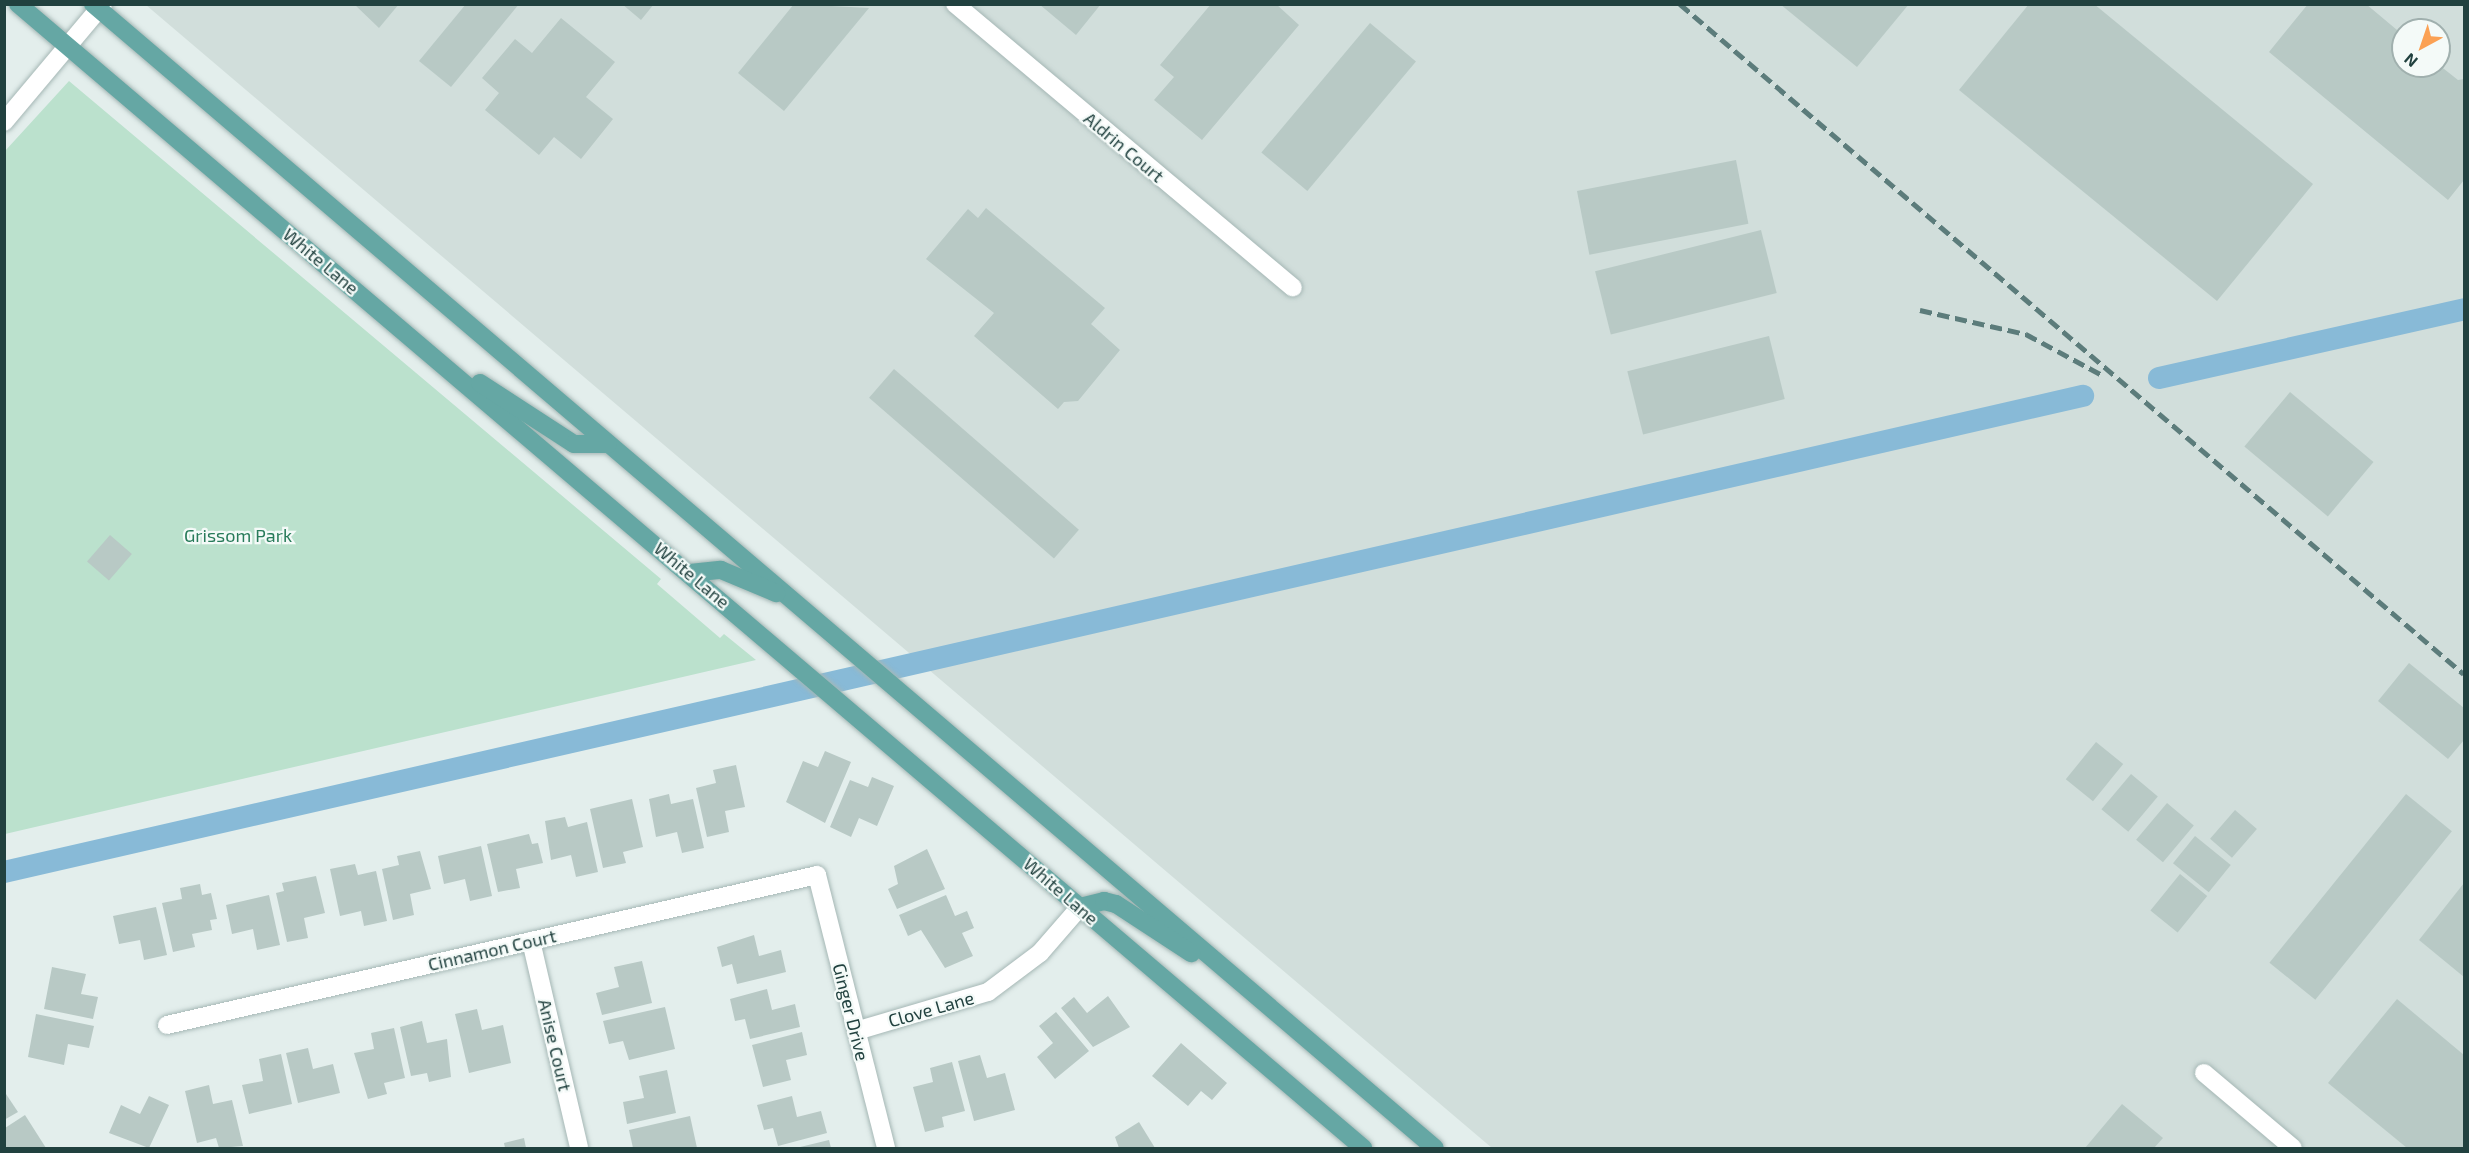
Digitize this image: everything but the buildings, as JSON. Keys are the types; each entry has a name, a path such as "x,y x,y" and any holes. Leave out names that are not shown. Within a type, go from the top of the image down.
{"main road":[{"name":"White Lane","path":"18,4 886,739 1363,1149"},
{"path":"98,6 1435,1149"},
{"path":"420,345 574,444 608,444"},
{"path":"690,573 721,570 801,606"},
{"path":"1080,907 1104,901 1116,904 1257,997"}],"street":[{"name":"Aldrin Court","path":"955,4 1293,288"},
{"path":"4,122 69,48 98,6"},
{"name":"Cinnamon Court","path":"167,1025 817,875"},
{"name":"Ginger Drive","path":"817,875 886,1149"},
{"name":"Clove Lane","path":"856,1031 988,992 1040,953 1080,907"},
{"name":"Anise Court","path":"531,941 579,1149"},
{"path":"2204,1073 2293,1149"}],"shaded area":[{"path":"146,5 2464,5 2464,1148 1492,1148"}],"green space":[{"name":"Grissom Park","path":"69,81 661,579 657,584 720,638 724,634 756,660 5,834 5,151"}],"waterway":[{"path":"2159,378 2464,309"},
{"path":"4,872 2083,396"}],"railway":[{"path":"1680,4 2464,674"},
{"path":"1920,310 2026,334 2102,375"}]}
